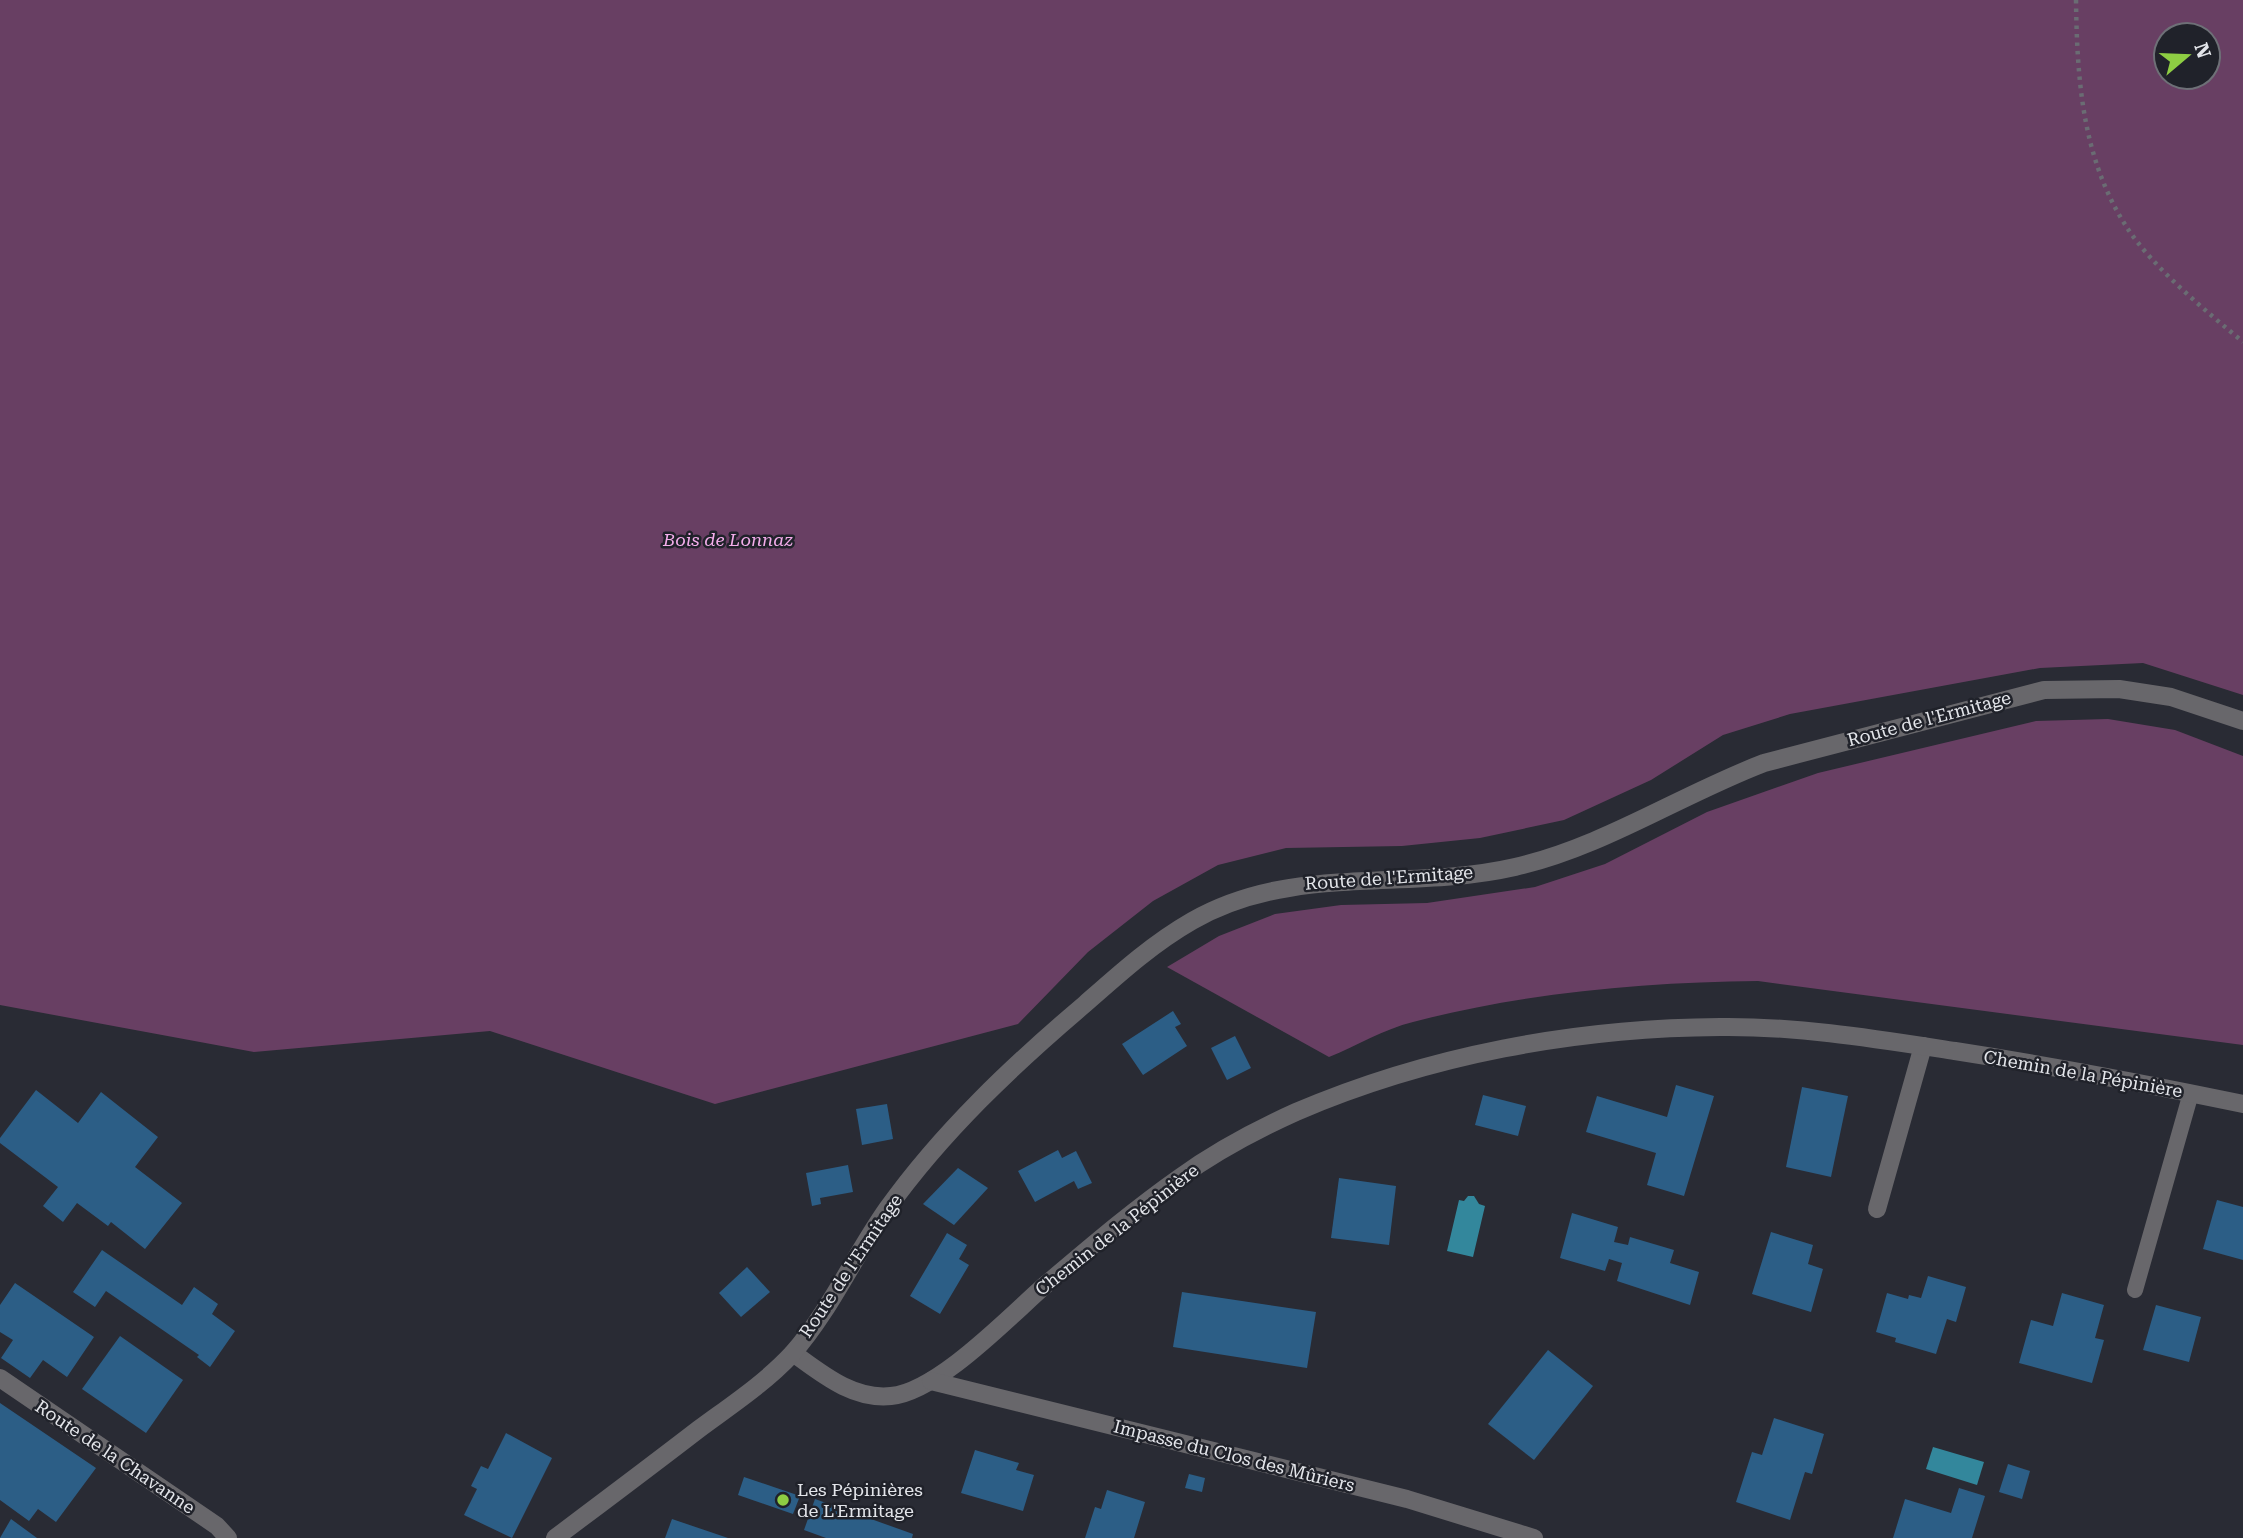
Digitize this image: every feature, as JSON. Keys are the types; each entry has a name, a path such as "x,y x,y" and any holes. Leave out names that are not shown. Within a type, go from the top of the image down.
{"street":[{"name":"Route de l'Ermitage","path":"555,1538 751,1390 793,1353 811,1330 890,1205 991,1090 1134,962 1195,919 1230,903 1302,884 1460,874 1513,867 1574,849 1714,783 1764,763 2044,690 2107,688 2171,697 2243,722"},
{"name":"Chemin de la Pépinière","path":"793,1353 853,1391 874,1396 913,1391 931,1381 1079,1257 1179,1178 1233,1144 1290,1115 1408,1070 1532,1044 1657,1029 1784,1029 1923,1046 2243,1104"},
{"path":"1877,1209 1923,1046"},
{"name":"Route de la Chavanne","path":"0,1378 217,1526 228,1538"},
{"name":"Impasse du Clos des Mûriers","path":"931,1381 1408,1499 1534,1538"}],"lane":[{"path":"2135,1290 2190,1093"}],"path":[{"path":"2076,0 2083,116 2101,177 2126,227 2171,278 2243,342"}],"green space":[{"name":"Bois de Lonnaz","path":"0,0 2243,0 2243,695 2143,663 2040,668 1790,714 1723,735 1651,780 1564,820 1480,838 1402,846 1286,848 1218,865 1153,901 1088,952 1018,1024 715,1104 490,1031 254,1052 0,1005"},
{"path":"2108,719 2175,730 2243,756 2243,1045 1758,981 1628,987 1497,1004 1402,1025 1329,1057 1167,967 1219,936 1275,914 1341,905 1427,903 1535,887 1605,864 1707,812 1818,773 2036,721"}],"water":[{"path":"1468,1196 1474,1196 1479,1204 1485,1206 1473,1257 1447,1251 1459,1200 1464,1201"},
{"path":"1933,1447 1984,1462 1977,1485 1926,1469"}],"building":[{"path":"1173,1011 1181,1024 1175,1027 1187,1046 1143,1075 1122,1044"},
{"path":"1235,1036 1251,1068 1227,1080 1211,1048"},
{"path":"1676,1085 1714,1096 1684,1196 1647,1185 1656,1153 1586,1132 1597,1096 1667,1117"},
{"path":"1802,1087 1848,1096 1831,1177 1786,1167"},
{"path":"36,1090 78,1123 101,1092 158,1137 135,1167 182,1203 145,1249 111,1222 108,1226 77,1203 63,1222 43,1206 58,1187 0,1143 0,1138"},
{"path":"1483,1095 1526,1106 1518,1136 1475,1125"},
{"path":"887,1104 893,1139 862,1145 856,1109"},
{"path":"1058,1150 1062,1158 1076,1151 1092,1183 1078,1189 1074,1181 1035,1202 1018,1171"},
{"path":"848,1165 853,1192 820,1198 821,1204 812,1206 806,1173"},
{"path":"958,1168 988,1188 954,1225 923,1204"},
{"path":"1339,1178 1396,1186 1389,1245 1331,1238"},
{"path":"2217,1200 2243,1207 2243,1260 2203,1249"},
{"path":"1572,1213 1618,1227 1614,1242 1628,1245 1630,1237 1674,1250 1670,1263 1699,1272 1690,1305 1617,1281 1622,1263 1609,1259 1605,1271 1560,1258"},
{"path":"1771,1232 1813,1245 1808,1264 1823,1269 1811,1312 1752,1294"},
{"path":"947,1233 967,1245 959,1259 969,1265 940,1314 910,1296"},
{"path":"102,1250 182,1305 194,1287 218,1304 212,1314 235,1331 210,1367 197,1357 199,1355 106,1291 95,1307 73,1292"},
{"path":"747,1267 770,1292 741,1317 719,1293"},
{"path":"1928,1276 1966,1287 1956,1322 1947,1319 1936,1354 1895,1342 1896,1338 1876,1332 1887,1293 1908,1299 1909,1295 1921,1298"},
{"path":"15,1283 94,1337 67,1377 43,1360 30,1378 1,1358 13,1340 0,1332 0,1305"},
{"path":"1182,1292 1316,1312 1307,1368 1173,1347"},
{"path":"2062,1293 2104,1305 2095,1338 2104,1340 2092,1383 2019,1363 2031,1320 2053,1326"},
{"path":"2156,1305 2201,1317 2189,1362 2143,1350"},
{"path":"120,1336 183,1380 146,1433 82,1389"},
{"path":"1548,1350 1593,1386 1534,1460 1488,1424"},
{"path":"0,1403 96,1468 56,1522 38,1509 29,1521 0,1500"},
{"path":"1774,1418 1824,1434 1812,1474 1805,1472 1790,1520 1736,1502 1752,1452 1762,1455"},
{"path":"506,1433 552,1458 512,1538 464,1515 477,1489 471,1486 481,1466 488,1469"},
{"path":"975,1450 1019,1463 1016,1470 1034,1475 1023,1511 961,1493"},
{"path":"2008,1464 2030,1471 2022,1499 1999,1492"},
{"path":"1189,1474 1205,1478 1202,1492 1185,1488"},
{"path":"744,1477 800,1496 793,1514 738,1495"},
{"path":"1959,1488 1985,1496 1972,1538 1893,1538 1905,1499 1951,1513"},
{"path":"1107,1490 1145,1502 1134,1538 1085,1538 1095,1507 1101,1509"},
{"path":"815,1499 913,1534 912,1538 826,1538 804,1530"},
{"path":"11,1519 37,1538 0,1538"},
{"path":"672,1519 728,1538 665,1538"}],"place":[{"name":"Les Pépinières de L'Ermitage","path":"783,1500"}]}
